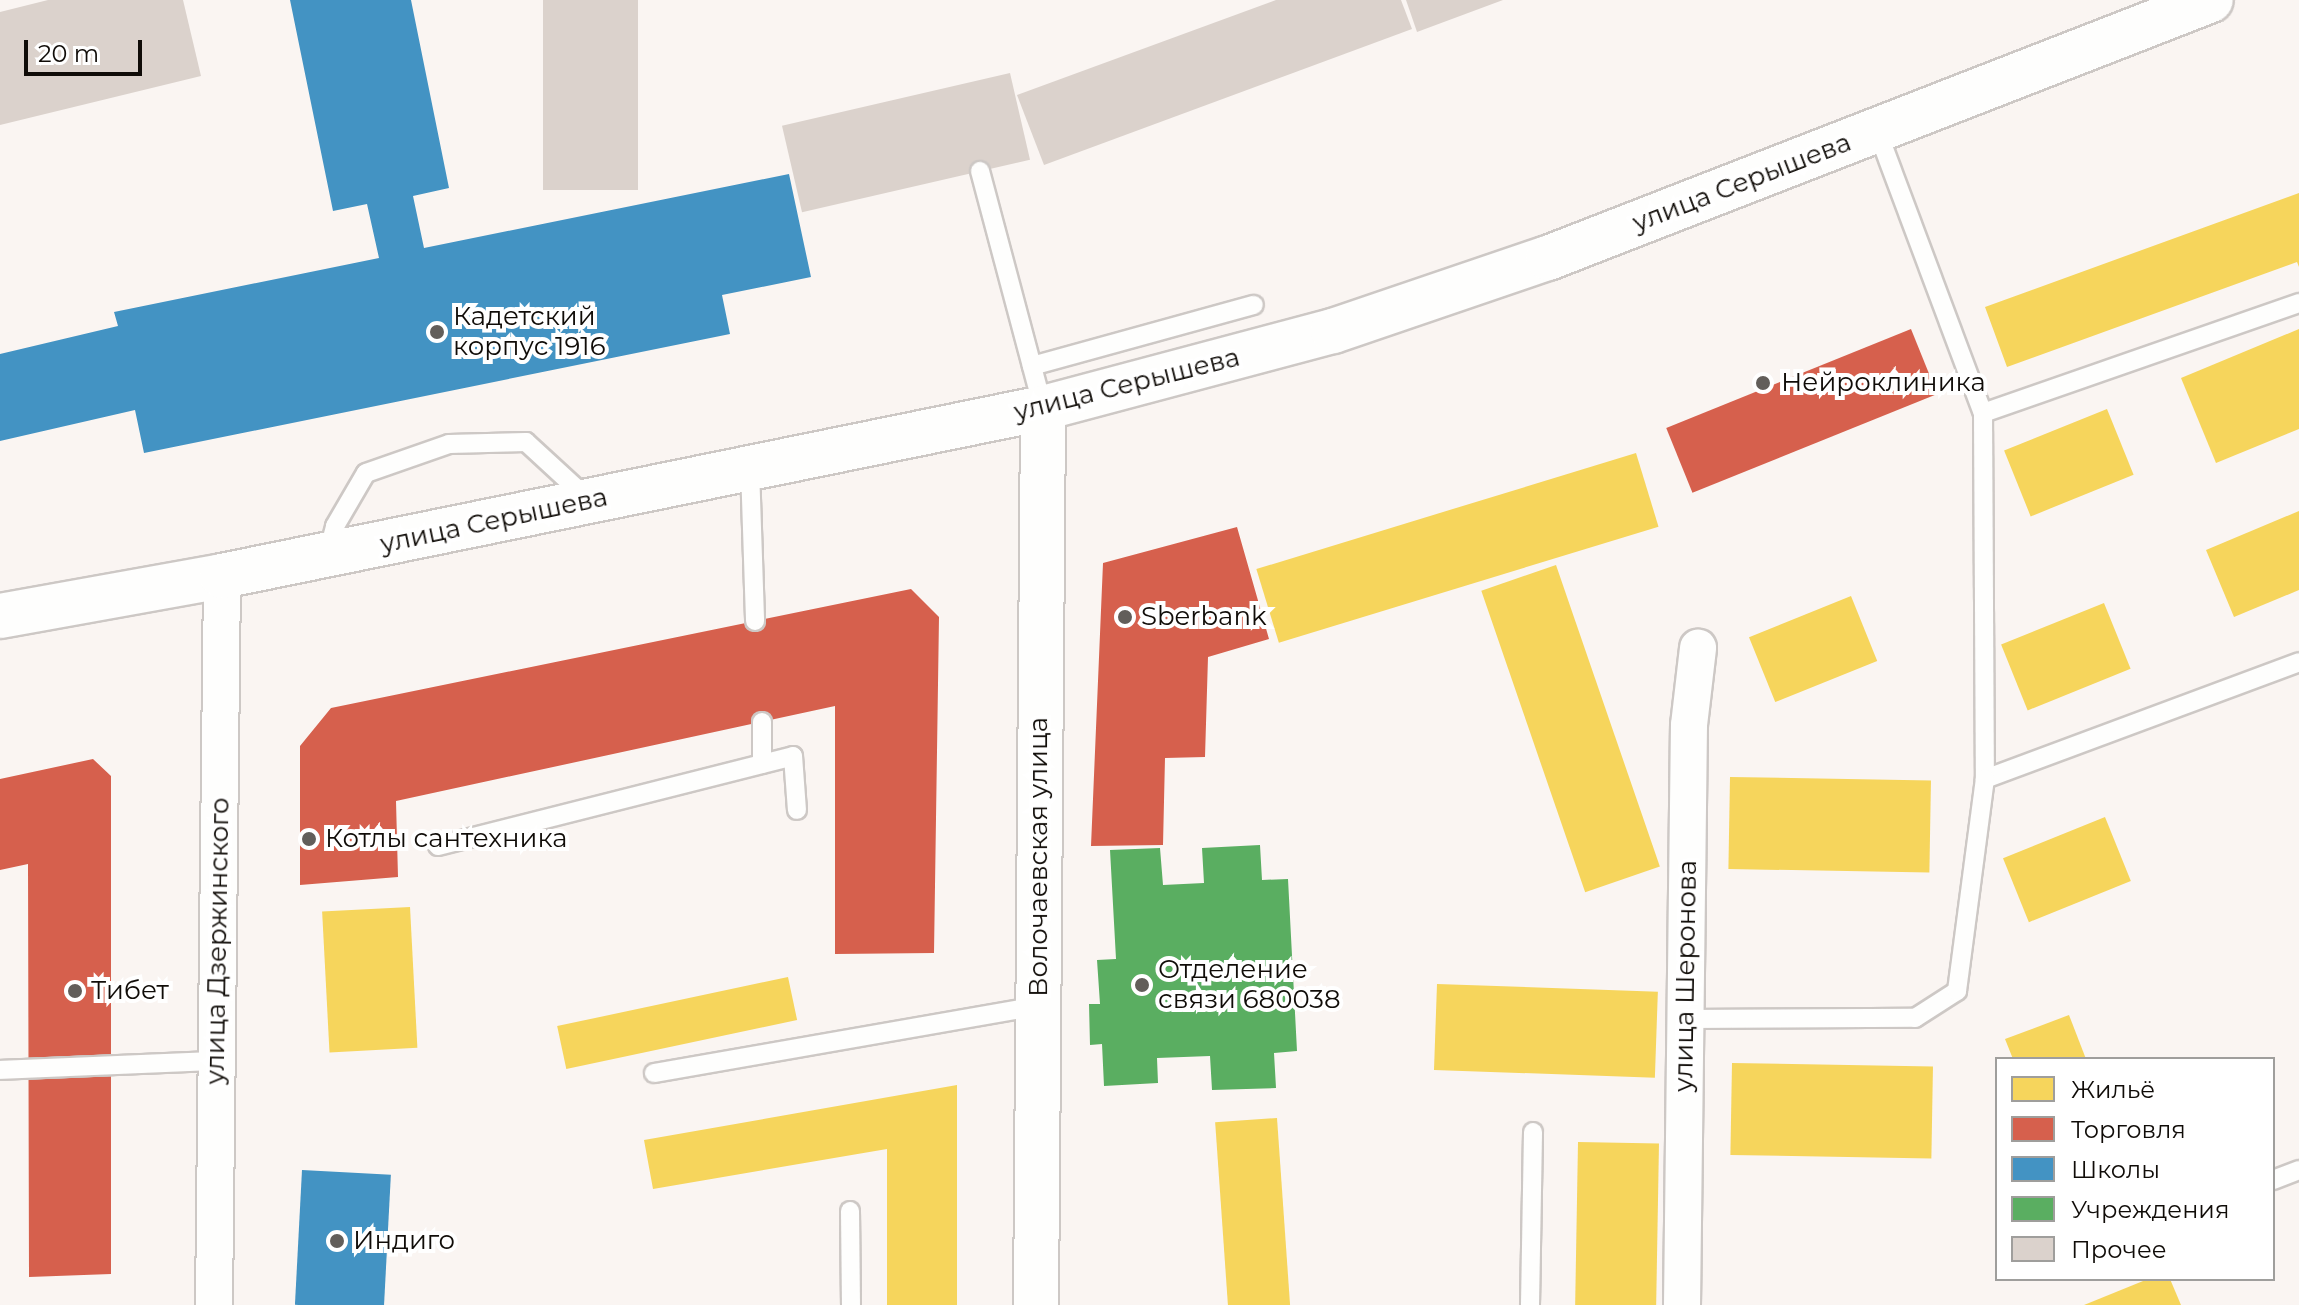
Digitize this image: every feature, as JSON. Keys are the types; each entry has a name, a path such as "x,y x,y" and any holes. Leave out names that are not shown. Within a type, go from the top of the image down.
{"main road":[{"name":"улица Серышева","path":"0,616 222,576 1043,408 1347,327 1548,258 2211,0"},
{"name":"Волочаевская улица","path":"1036,1305 1043,408"}],"street":[{"name":"улица Дзержинского","path":"214,1305 222,576"},
{"name":"улица Шеронова","path":"1682,1305 1689,725 1698,648"}],"lane":[{"path":"1686,1019 1915,1018 1957,991 1985,779 1983,413 1877,130"},
{"path":"980,171 1043,408"},
{"path":"1983,413 2299,303"},
{"path":"1032,366 1254,305"},
{"path":"327,555 335,526 366,473 449,444 526,442 590,501"},
{"path":"750,468 755,621"},
{"path":"1985,779 2299,662"},
{"path":"762,722 762,764"},
{"path":"438,846 793,756 797,810"},
{"path":"654,1073 1038,1006"},
{"path":"0,1070 216,1061"},
{"path":"1530,1305 1533,1132"},
{"path":"2275,1179 2299,1170"},
{"path":"850,1211 851,1305"}],"building: Жильё":[{"path":"2299,193 2299,267 2297,262 2007,367 1985,307"},
{"path":"2299,329 2299,429 2216,463 2181,378"},
{"path":"2107,409 2134,475 2031,516 2004,451"},
{"path":"1636,453 1659,527 1279,643 1256,569"},
{"path":"2299,511 2299,590 2234,617 2206,550"},
{"path":"1556,565 1660,867 1585,892 1481,591"},
{"path":"1851,596 1877,661 1775,702 1749,637"},
{"path":"2104,603 2131,669 2028,710 2001,645"},
{"path":"1730,777 1931,781 1929,872 1728,869"},
{"path":"2105,817 2131,881 2029,922 2003,858"},
{"path":"410,907 417,1048 329,1052 322,912"},
{"path":"788,977 797,1020 566,1069 557,1026"},
{"path":"1437,984 1658,992 1655,1078 1434,1070"},
{"path":"2069,1015 2085,1057 2012,1057 2005,1039"},
{"path":"1732,1063 1933,1067 1931,1158 1730,1155"},
{"path":"957,1085 957,1305 887,1305 887,1149 653,1189 644,1140"},
{"path":"1277,1118 1290,1305 1228,1305 1215,1122"},
{"path":"1578,1142 1659,1143 1656,1305 1575,1305"},
{"path":"2143,1281 2171,1281 2181,1305 2084,1305"}],"building: Торговля":[{"path":"1911,329 1937,394 1692,493 1666,428"},
{"path":"1237,527 1269,639 1208,657 1205,757 1165,758 1163,845 1091,846 1103,563"},
{"path":"911,589 939,617 934,953 835,954 835,706 396,801 398,877 300,885 300,746 331,708"},
{"path":"93,759 111,776 111,1274 29,1277 28,864 0,870 0,779"}],"building: Школы":[{"path":"290,0 411,0 449,188 413,196 424,248 789,174 811,277 722,295 730,334 144,453 135,410 0,441 0,354 118,326 114,312 379,258 367,204 333,211"},
{"path":"302,1170 391,1175 384,1305 295,1305"}],"building: Учреждения":[{"path":"1260,845 1262,880 1288,879 1297,1051 1274,1053 1276,1088 1212,1090 1210,1056 1157,1058 1158,1083 1104,1086 1102,1044 1090,1045 1089,1004 1100,1004 1097,960 1116,959 1110,850 1160,848 1163,885 1204,883 1202,848"}],"building: Прочее":[{"path":"48,0 183,0 201,76 0,125 0,12"},
{"path":"543,0 638,0 638,190 543,190"},
{"path":"1276,0 1401,0 1412,29 1044,165 1017,95"},
{"path":"1406,0 1503,0 1417,32"},
{"path":"1010,73 1030,160 802,212 782,126"}],"place":[{"name":"Кадетский корпус 1916","path":"437,332"},
{"name":"Нейроклиника","path":"1763,383"},
{"name":"Sberbank","path":"1125,617"},
{"name":"Котлы сантехника","path":"309,839"},
{"name":"Отделение связи 680038","path":"1142,985"},
{"name":"Тибет","path":"75,991"},
{"name":"Индиго","path":"337,1241"}]}
